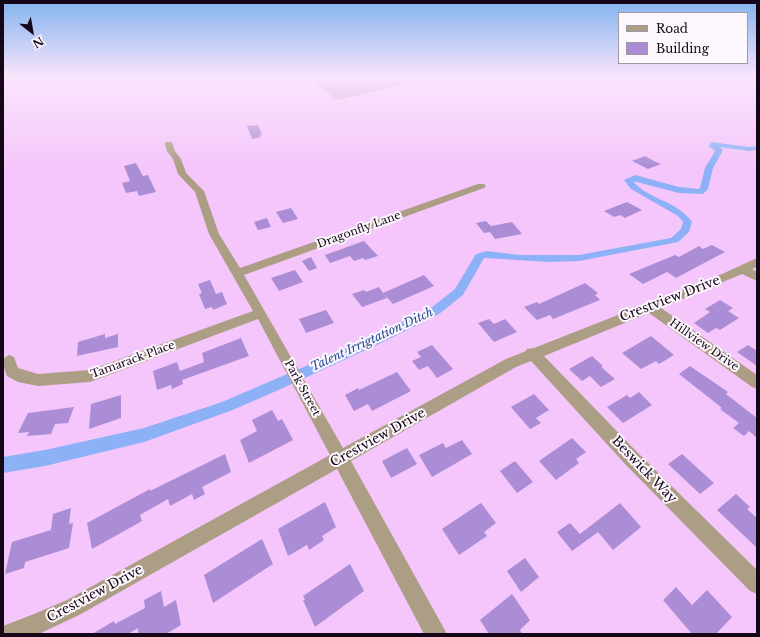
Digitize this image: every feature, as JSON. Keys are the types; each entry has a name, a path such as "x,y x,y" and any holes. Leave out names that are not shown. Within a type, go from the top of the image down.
{"street":[{"name":"Park Street","path":"169,144 171,151 177,159 182,174 199,191 214,234 261,313 436,634"},
{"name":"Dragonfly Lane","path":"237,273 481,186"},
{"name":"Crestview Drive","path":"9,634 37,624 74,607 511,363 532,353 650,307 752,270"},
{"name":"Hillview Drive","path":"650,307 757,383"},
{"name":"Tamarack Place","path":"9,361 12,372 18,376 27,378 38,380 90,376 261,313"},
{"name":"Beswick Way","path":"532,353 632,459 757,584"}],"building":[{"path":"258,125 262,135 260,135 261,137 252,139 247,126"},
{"path":"645,156 661,164 648,169 632,161"},
{"path":"136,163 143,176 148,175 156,192 139,196 137,191 126,193 122,183 130,181 124,166"},
{"path":"627,202 642,210 625,218 620,215 614,217 604,211"},
{"path":"291,208 298,219 283,223 276,212"},
{"path":"267,218 271,227 258,230 254,222"},
{"path":"486,221 491,226 512,222 522,234 495,239 490,232 484,233 476,223"},
{"path":"364,241 378,256 365,260 363,258 354,261 350,256 330,263 325,255"},
{"path":"712,245 725,252 676,278 667,272 643,284 629,274 675,255 679,257 699,246 703,249"},
{"path":"311,257 317,268 309,271 302,261"},
{"path":"295,270 303,282 279,291 271,278"},
{"path":"424,275 434,286 393,304 383,293"},
{"path":"210,280 216,294 222,292 227,304 213,310 212,307 205,309 199,294 202,293 198,284"},
{"path":"585,283 598,293 595,295 600,300 553,319 550,315 537,320 524,307 537,302 539,304"},
{"path":"379,287 387,298 362,307 352,294 364,290 366,292"},
{"path":"720,300 733,308 728,311 739,318 720,330 716,328 708,333 694,323 710,312 705,309"},
{"path":"326,310 334,323 306,333 299,319"},
{"path":"489,319 494,324 505,319 517,332 494,342 478,323"},
{"path":"105,334 105,338 118,334 118,347 77,356 78,342"},
{"path":"651,336 674,355 659,364 656,361 641,369 622,353"},
{"path":"241,338 249,356 182,380 183,384 172,389 171,385 157,390 153,371 177,362 180,371 204,362 202,353"},
{"path":"432,345 453,369 437,378 428,366 419,370 412,361 421,357 417,352"},
{"path":"748,345 757,351 757,366 737,352"},
{"path":"592,356 603,366 601,367 615,379 601,387 590,376 582,381 569,369"},
{"path":"690,366 728,392 726,394 757,418 757,438 749,431 744,436 733,428 739,423 679,374"},
{"path":"397,372 411,391 372,411 368,404 354,411 345,395"},
{"path":"639,392 652,405 623,423 607,407 627,395 630,398"},
{"path":"534,394 549,410 536,418 541,423 530,429 511,407"},
{"path":"121,395 121,418 89,429 91,404"},
{"path":"74,407 68,423 55,424 51,434 27,436 29,432 18,433 28,413"},
{"path":"272,410 278,421 282,419 293,440 249,463 240,440 257,431 252,420"},
{"path":"572,438 586,452 576,459 579,463 556,480 539,461"},
{"path":"462,440 472,454 432,477 419,455 443,443 446,448"},
{"path":"407,448 417,464 391,478 382,461"},
{"path":"225,454 231,472 202,487 205,494 194,500 192,494 170,506 168,499 140,515 142,521 92,549 87,523 150,489 150,491"},
{"path":"682,454 714,483 700,494 668,464"},
{"path":"515,461 533,482 517,493 500,471"},
{"path":"736,494 750,507 747,509 757,518 757,548 717,510"},
{"path":"325,502 336,527 322,536 324,540 309,550 307,545 288,556 278,529"},
{"path":"481,503 496,523 484,532 487,536 459,555 442,529"},
{"path":"620,503 641,527 613,550 598,532 572,551 557,532 570,523 580,534"},
{"path":"71,508 69,524 73,523 69,548 25,562 24,568 5,574 12,542 51,530 53,514"},
{"path":"262,539 273,564 213,603 204,575"},
{"path":"525,558 539,577 521,592 507,571"},
{"path":"350,564 364,591 315,627 303,600 305,600 303,596"},
{"path":"676,587 692,605 707,590 732,617 716,634 692,634 663,600"},
{"path":"161,591 164,607 176,600 181,625 166,634 138,634 138,628 128,634 92,634 114,621 115,624 145,608 144,600"},
{"path":"512,594 530,620 520,630 522,634 489,634 480,620"}],"waterway":[{"name":"Talent Irrigtation Ditch","path":"3,465 45,458 144,435 225,407 269,388 377,340 435,311 459,292 480,256 487,254 519,258 579,258 674,240 686,230 687,222 682,214 644,194 634,187 628,180 635,178 679,190 700,192 704,189 709,168 719,150 713,146 714,144 749,149 757,148"}]}
